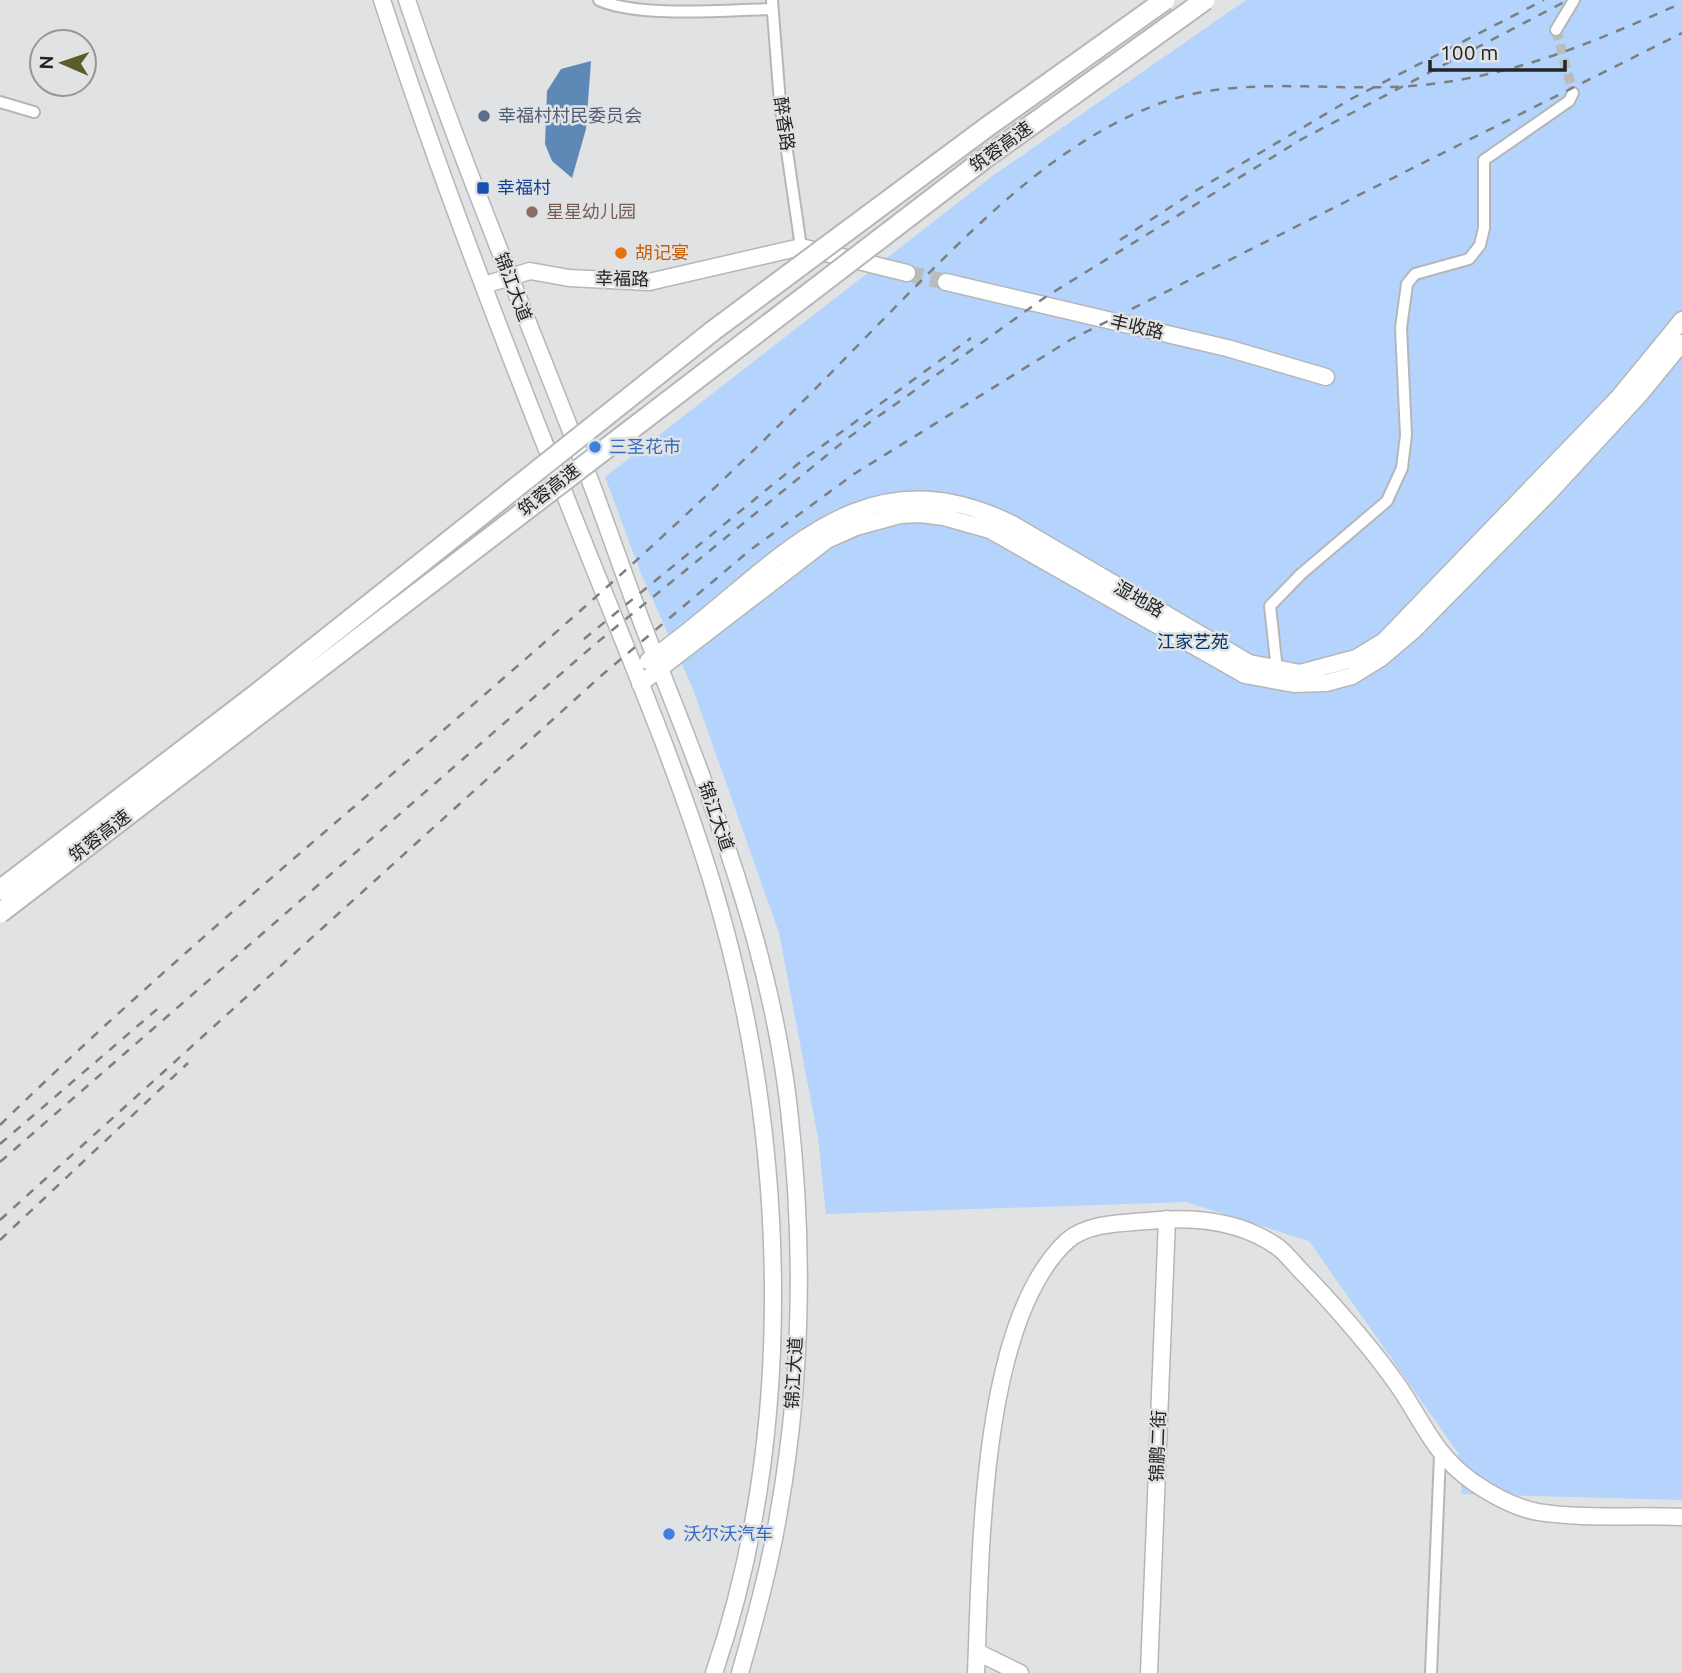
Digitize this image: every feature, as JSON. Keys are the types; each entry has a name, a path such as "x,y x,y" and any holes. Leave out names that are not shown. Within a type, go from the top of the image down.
{"highway":[{"name":"筑蓉高速","path":"0,890 259,692 714,330 987,127 1165,0"},
{"name":"筑蓉高速","path":"0,913 984,159 1205,0"}],"street":[{"name":"锦江大道","path":"382,0 484,285 637,677 710,878 735,968 765,1129 770,1197 770,1390 765,1440 742,1566 714,1673"},
{"name":"锦江大道","path":"407,0 733,862 756,942 781,1058 797,1197 796,1320 790,1428 780,1509 740,1673"},
{"path":"599,0 611,5 682,11 772,5"},
{"path":"1556,30 1574,0"},
{"name":"醉香路","path":"772,5 780,103 801,247"},
{"path":"1276,674 1270,606 1301,574 1387,501 1402,468 1406,435 1401,328 1407,284 1415,274 1469,259 1480,245 1484,228 1484,160 1569,101 1573,93"},
{"path":"0,102 34,112"},
{"name":"幸福路","path":"484,285 530,271 569,278 649,282 801,247"},
{"path":"801,247 907,273"},
{"name":"丰收路","path":"946,282 1227,348 1326,377"},
{"name":"湿地路","path":"1276,674 1327,668 1356,658 1384,641 1618,398 1682,320"},
{"name":"湿地路","path":"637,677 827,540 856,527 900,515 944,517 990,530 1073,568 1249,663 1276,674 1326,684 1352,676 1381,658 1413,631 1547,495 1641,393 1682,343"},
{"path":"976,1673 989,1447 1001,1383 1020,1319 1041,1272 1069,1239 1103,1225 1167,1219 1230,1223 1278,1248 1352,1325 1398,1385 1440,1455 1474,1483 1512,1504 1538,1512 1682,1517"},
{"name":"锦鹏二街","path":"1149,1673 1167,1219"},
{"path":"1431,1673 1440,1455"},
{"path":"977,1652 1020,1673"}],"green space":[{"name":"江家艺苑","path":"1246,0 1682,0 1682,1500 1462,1494 1458,1453 1309,1241 1186,1202 826,1214 818,1138 779,933 693,689 642,576 605,477 991,177"}],"shaded area":[{"path":"591,61 586,129 572,178 552,161 545,144 547,91 561,69"}],"tunnel":[{"path":"1556,30 1573,93"},
{"path":"907,273 946,282"}],"railway":[{"path":"1120,240 1192,193 1351,99 1544,0"},
{"path":"0,1162 594,645 848,438 1047,296 1302,139 1568,0"},
{"path":"0,1125 179,959 639,558 752,452 995,210 1024,185 1085,141 1153,106 1185,96 1219,90 1287,86 1423,85 1493,73 1556,55 1682,3"},
{"path":"0,1220 602,675 749,551 854,474 1070,340 1682,33"},
{"path":"584,639 804,459 971,338"},
{"path":"0,1144 162,1005"},
{"path":"0,1240 188,1063"}],"place":[{"name":"幸福村村民委员会","path":"484,116"},
{"name":"幸福村","path":"483,188"},
{"name":"星星幼儿园","path":"532,212"},
{"name":"胡记宴","path":"621,253"},
{"name":"三圣花市","path":"595,447"},
{"name":"沃尔沃汽车","path":"669,1534"}]}
